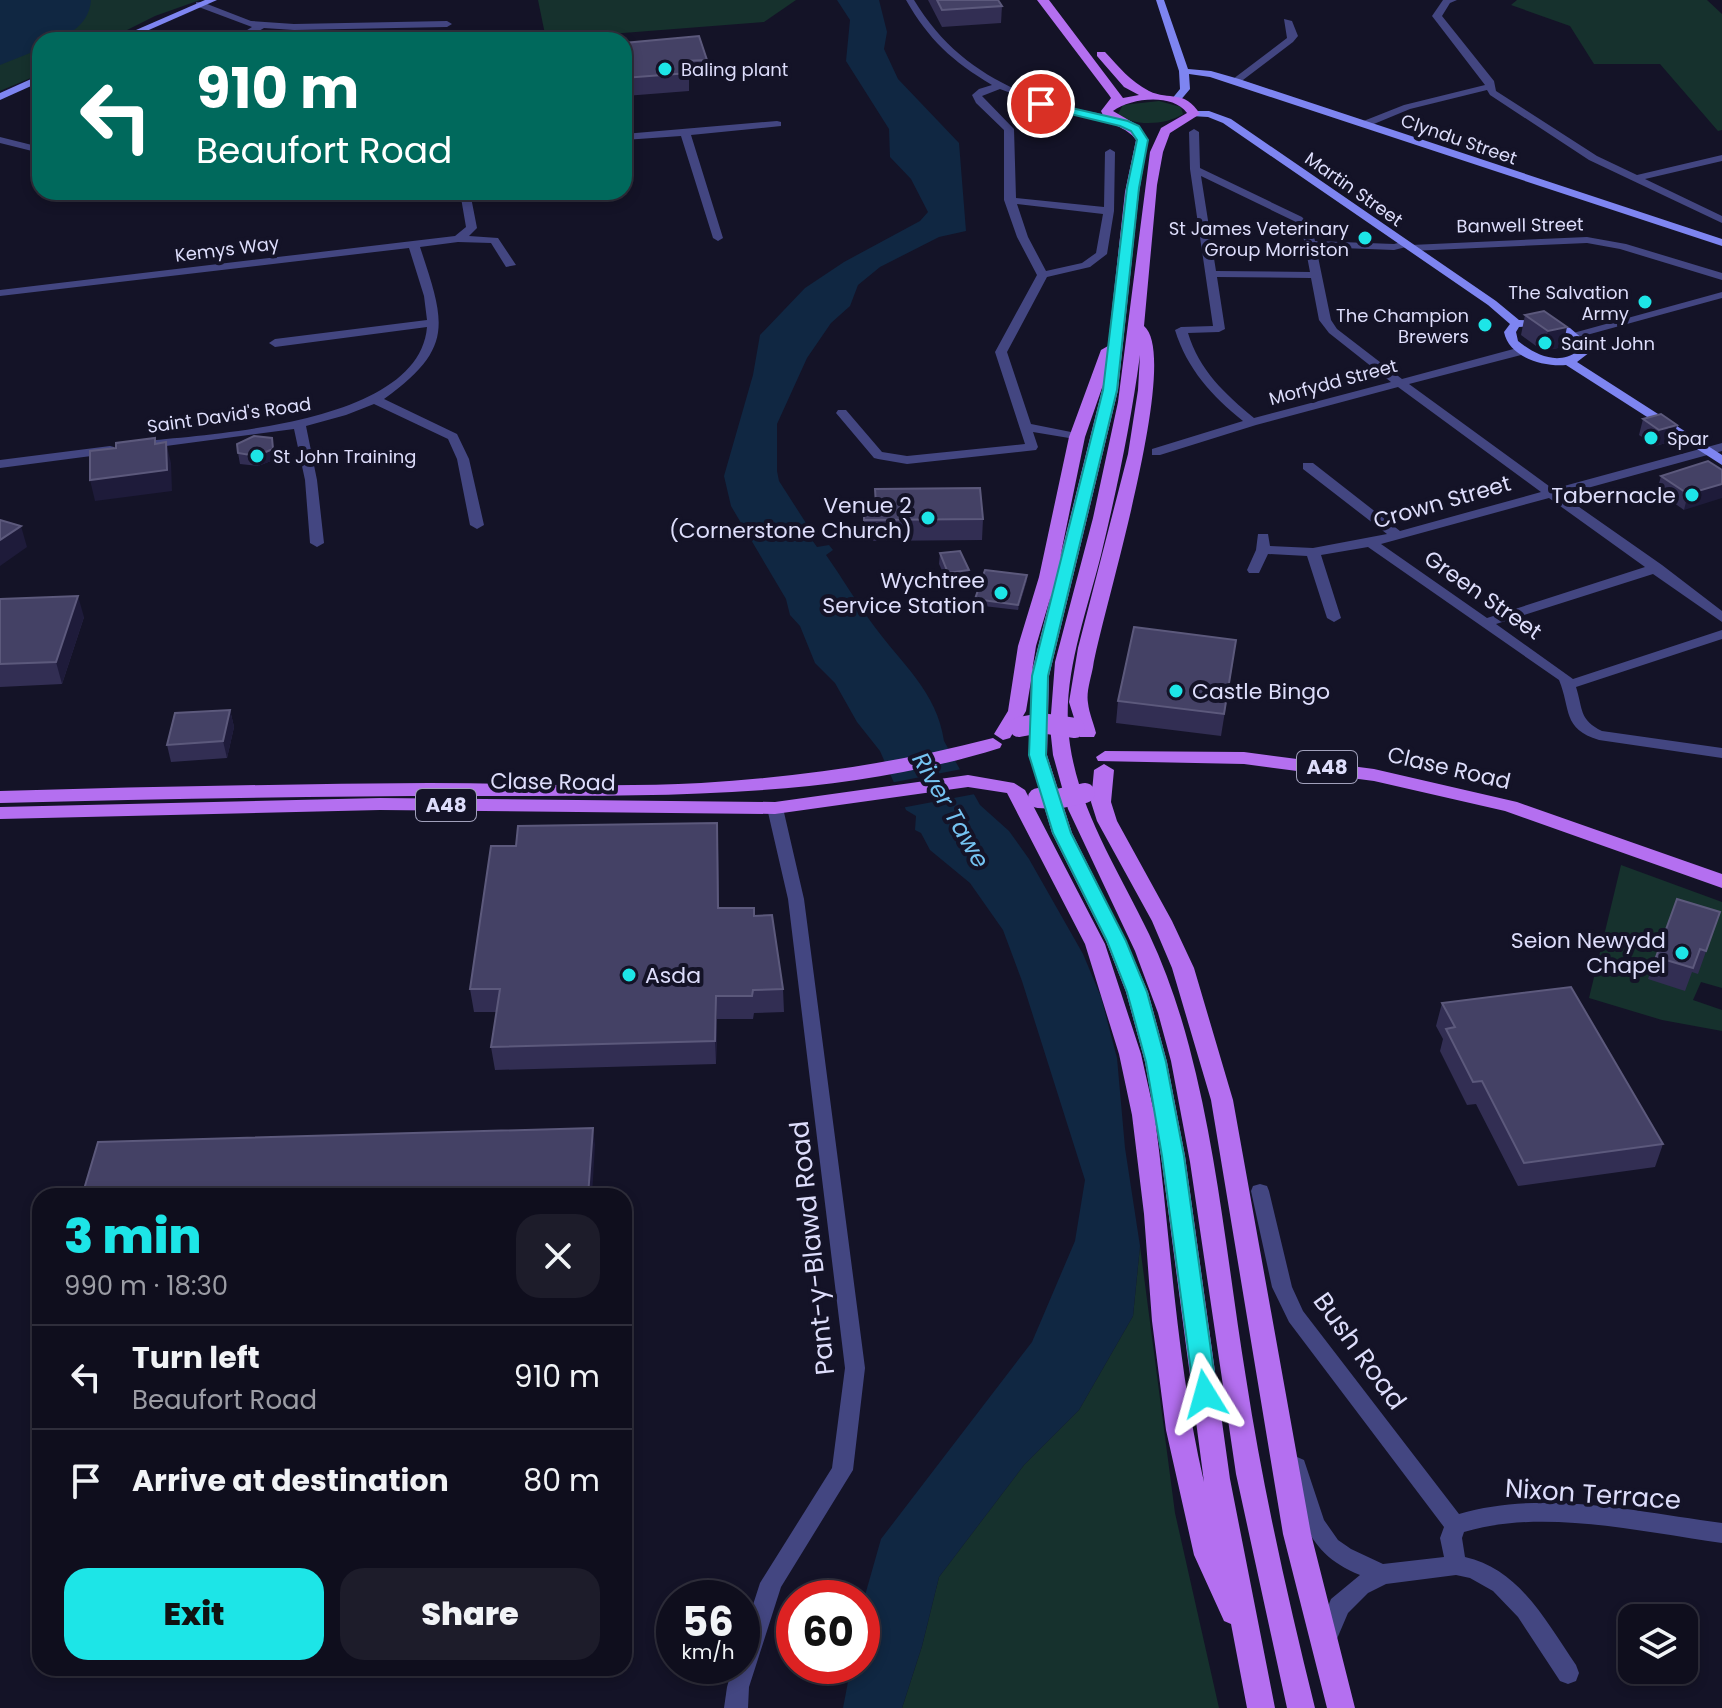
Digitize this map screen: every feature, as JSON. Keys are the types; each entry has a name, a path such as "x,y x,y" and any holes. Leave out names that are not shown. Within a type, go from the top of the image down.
{"main road":[{"path":"136,32 213,0"},
{"path":"1043,0 1115,94 1108,114 1135,129 1142,140 1133,188 1129,324 1040,676 1038,755 1062,833 1116,941 1137,992 1156,1062 1173,1156 1217,1479 1261,1708"},
{"path":"1060,0 1121,77 1140,93 1189,105 1194,114 1176,123 1160,139 1099,527 1062,676 1059,727 1062,755 1075,808 1161,987 1182,1059 1206,1191 1249,1477 1280,1629 1301,1708"},
{"path":"1160,0 1184,71 1185,89 1176,100"},
{"name":"Clyndu Street","path":"1184,71 1236,81 1722,243"},
{"path":"0,97 32,82"},
{"path":"1112,106 1134,99 1160,98"},
{"name":"Martin Street","path":"1194,114 1209,114 1227,121 1492,303"},
{"path":"1120,122 1176,123"},
{"path":"1492,303 1512,308 1537,322 1572,335 1582,344 1584,352 1569,362"},
{"path":"1492,303 1516,324 1537,322"},
{"path":"1129,324 1077,437 1048,577 1027,646 1017,711 989,758 992,771 1011,789 1095,944 1114,996 1130,1054 1151,1171 1164,1321 1179,1430 1208,1555 1246,1637"},
{"path":"1081,731 1078,702 1083,675 1136,454 1146,390 1148,357 1129,324"},
{"path":"1516,324 1510,332 1512,342 1521,351 1546,361 1569,362 1722,461"},
{"path":"1005,735 1041,723 1081,731 1099,743 1105,763 1101,802 1107,821 1162,921 1183,968 1208,1047 1227,1128 1297,1534 1341,1708"},
{"name":"Clase Road","path":"0,797 287,790 698,789 788,782 954,756 1005,735"},
{"name":"Clase Road","path":"1105,763 1244,758 1374,775 1510,806 1722,881"},
{"path":"1011,789 1038,798 1057,799 1085,793 1097,783 1105,763"},
{"name":"Clase Road","path":"0,813 365,804 775,808 968,781 1011,789"}],"street":[{"path":"910,0 917,16 940,44 971,67 1041,104 1120,122"},
{"path":"1453,0 1447,1 1437,16 1491,83 1489,87 1493,93 1593,158 1722,220"},
{"path":"199,4 250,24 262,25 447,24"},
{"path":"1236,81 1290,40 1293,36 1287,21"},
{"path":"250,32 262,25"},
{"path":"1002,85 977,95 979,101 1009,129 1009,200 1022,240 1043,275"},
{"path":"1365,124 1407,107 1489,87"},
{"path":"1041,104 1083,109 1112,106"},
{"path":"632,136 777,124"},
{"path":"1194,132 1195,169 1219,329 1181,330 1185,348 1218,395 1252,422"},
{"path":"685,133 718,238"},
{"path":"0,140 32,148"},
{"path":"842,413 878,455 907,460 1032,447 1001,352 1043,275 1086,265 1101,254 1109,211 1110,152"},
{"path":"1637,178 1722,158"},
{"path":"1195,169 1298,219 1307,229 1325,320 1333,331 1547,493 1657,568 1722,618"},
{"path":"458,239 472,228 467,200"},
{"path":"1009,200 1109,211"},
{"name":"Kemys Way","path":"0,293 458,239 494,240 510,265"},
{"name":"Banwell Street","path":"1311,244 1394,247 1587,240 1622,246 1722,277"},
{"name":"Saint David's Road","path":"0,464 299,424 339,415 376,400 413,374 430,345 430,298 414,246"},
{"path":"1213,274 1314,275"},
{"path":"1572,335 1722,295"},
{"path":"275,343 431,323"},
{"name":"Morfydd Street","path":"1156,452 1252,422 1521,351"},
{"path":"376,400 453,437 463,459 477,525"},
{"path":"299,424 311,480 317,543"},
{"path":"1026,427 1077,437"},
{"name":"Crown Street","path":"1254,570 1263,543 1313,552 1370,543 1722,447"},
{"path":"1308,466 1397,535"},
{"name":"Green Street","path":"1370,543 1565,678 1568,685"},
{"path":"1313,552 1334,618"},
{"path":"1484,623 1657,568"},
{"path":"1722,634 1568,685 1573,693 1575,720 1584,730 1599,735 1722,753"},
{"name":"Pant-y-Blawd Road","path":"736,1708 738,1687 771,1583 842,1470 855,1368 796,899 775,808"},
{"name":"Bush Road","path":"1260,1191 1282,1287 1296,1316 1455,1525"},
{"path":"1269,1370 1315,1529 1327,1547 1350,1563 1383,1574"},
{"name":"Nixon Terrace","path":"1455,1525 1496,1513 1554,1514 1722,1533"},
{"path":"1455,1525 1451,1538 1456,1565"},
{"path":"1323,1646 1339,1606 1360,1586 1383,1574 1456,1565 1474,1569 1501,1584 1526,1610 1568,1673"}],"green space":[{"path":"0,0 200,0 155,16 123,32 32,32 32,77 0,91"},
{"path":"538,0 796,0 764,22 632,32 545,32"},
{"path":"1517,0 1707,0 1722,14 1722,130 1718,131 1660,64 1594,64 1570,26 1511,5"},
{"path":"1159,101 1181,107 1183,114 1168,120 1140,123 1118,114 1123,105"},
{"path":"1621,865 1722,902 1722,988 1701,982 1693,1000 1722,1010 1722,1031 1662,1020 1589,998"},
{"path":"1140,1246 1175,1513 1219,1708 902,1708 939,1577 1024,1465 1079,1410 1133,1316"}],"water":[{"path":"0,0 91,0 86,18 74,30 32,32 32,52 0,65"},
{"name":"River Tawe","path":"837,0 879,0 887,32 884,49 898,79 959,143 966,231 939,237 880,267 858,285 850,306 831,323 807,358 777,424 779,481 813,534 812,540 817,547 829,545 833,550 826,555 867,617 926,693 944,741 980,805 1009,831 1029,859 1083,954 1101,997 1117,1058 1125,1148 1140,1246 1133,1316 1079,1410 1024,1465 939,1577 902,1708 843,1708 848,1684 880,1684 880,1580 869,1580 881,1539 1032,1342 1075,1241 1085,1180 1003,930 970,883 930,850 921,833 915,830 916,816 906,810 880,751 857,722 835,683 815,663 800,626 790,615 786,599 731,506 724,476 753,375 760,335 805,288 844,262 920,221 928,212 911,179 890,157 889,129 846,61 850,20"}],"pier":[{"path":"962,769 975,794 901,808 890,783"}],"building":[{"path":"937,0 998,0 1002,6 942,10"},
{"path":"699,36 707,60 684,61 688,73 632,77 632,42"},
{"path":"1544,311 1567,327 1548,331 1525,315"},
{"path":"1661,414 1677,425 1659,430 1643,419"},
{"path":"254,436 272,438 273,449 256,456 238,453 237,444"},
{"path":"155,438 155,444 166,442 167,470 90,480 90,451 116,448 116,443"},
{"path":"1708,461 1722,470 1722,484 1688,494 1661,476"},
{"path":"980,488 983,519 864,520 864,505 876,505 875,489"},
{"path":"0,520 21,526 0,540"},
{"path":"960,551 969,570 948,573 940,553"},
{"name":"Wychtree Service Station","path":"985,570 1027,575 1018,605 975,599"},
{"path":"78,596 56,662 0,664 0,599"},
{"name":"Castle Bingo","path":"1134,627 1236,640 1224,714 1118,701"},
{"path":"230,710 223,741 167,745 175,713"},
{"name":"Asda","path":"717,823 718,908 754,908 754,916 772,915 783,989 753,990 752,996 716,996 715,1041 491,1047 500,989 470,989 491,846 516,846 518,826"},
{"path":"1677,899 1720,912 1706,951 1700,949 1693,968 1656,957"},
{"path":"1571,987 1663,1144 1524,1163 1482,1081 1473,1082 1446,1029 1455,1027 1442,1003"},
{"path":"593,1128 589,1188 84,1188 98,1142"}],"place":[{"name":"Baling plant","path":"665,69"},
{"name":"St James Veterinary Group Morriston","path":"1365,238"},
{"name":"The Salvation Army","path":"1645,302"},
{"name":"The Champion Brewers","path":"1485,325"},
{"name":"Saint John","path":"1545,343"},
{"name":"Spar","path":"1651,438"},
{"name":"St John Training","path":"257,456"},
{"name":"Tabernacle","path":"1692,495"},
{"name":"Venue 2 (Cornerstone Church)","path":"928,518"},
{"name":"Wychtree Service Station","path":"1001,593"},
{"name":"Castle Bingo","path":"1176,691"},
{"name":"Seion Newydd Chapel","path":"1682,953"},
{"name":"Asda","path":"629,975"}],"route":[{"path":"1041,104 1078,115 1116,121 1135,129 1142,140 1127,234 1116,357 1072,554 1040,676 1036,726 1045,786 1062,833 1116,941 1137,992 1156,1062 1173,1156 1205,1394"}]}
